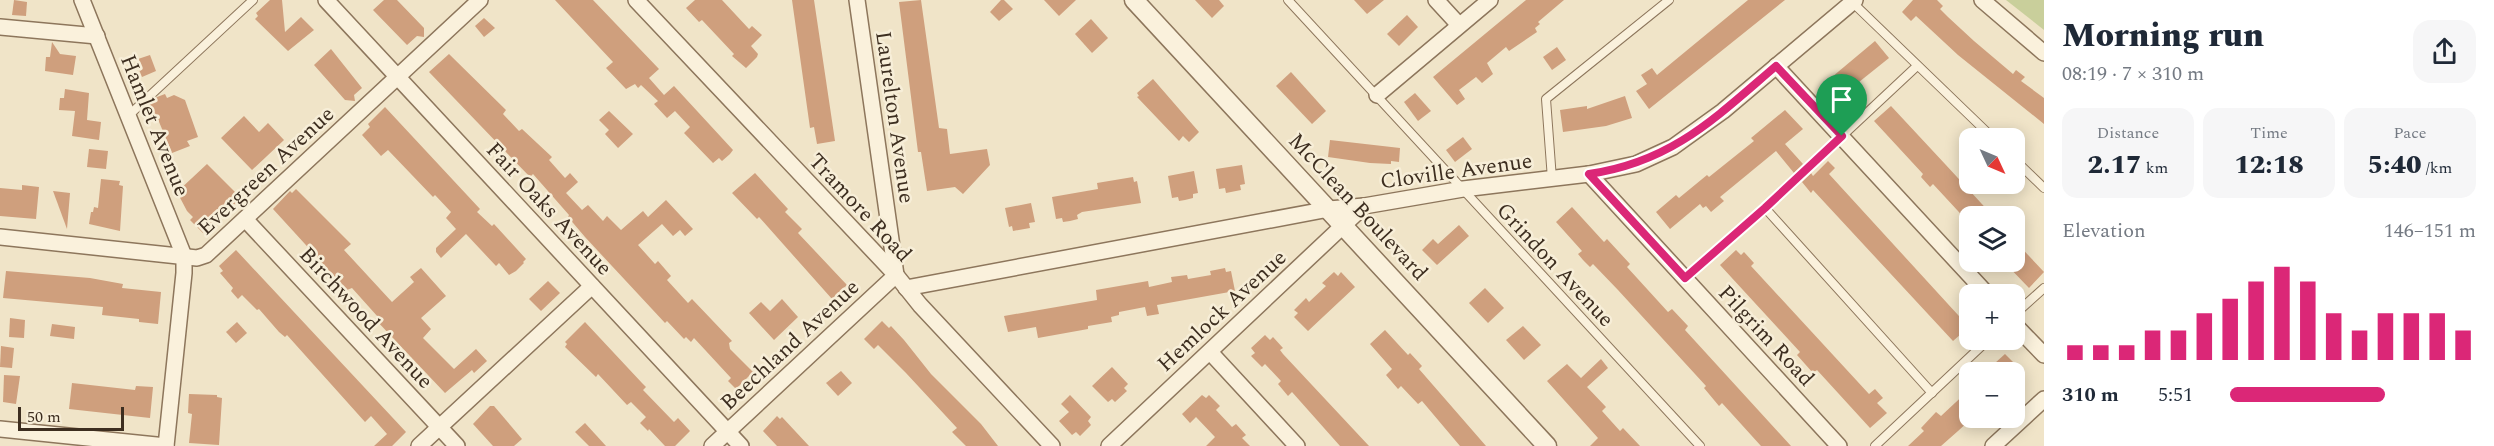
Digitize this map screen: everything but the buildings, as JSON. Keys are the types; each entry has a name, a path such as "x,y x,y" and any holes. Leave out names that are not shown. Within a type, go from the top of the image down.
{"street":[{"name":"Hamlet Avenue","path":"82,0 184,256 166,446"},
{"name":"Fair Oaks Avenue","path":"326,0 741,446"},
{"name":"Evergreen Avenue","path":"0,237 197,258 206,255 480,0"},
{"name":"Tramore Road","path":"636,0 896,275 1052,446"},
{"name":"Laurelton Avenue","path":"856,0 896,275"},
{"name":"McClean Boulevard","path":"1134,0 1547,446"},
{"path":"1436,0 1459,25"},
{"path":"1377,94 1490,0"},
{"path":"1982,0 2044,53"},
{"name":"Cloville Avenue","path":"906,288 1329,209 1364,206 1463,189 1589,174 1636,164 1673,147 1722,111 1853,1"},
{"path":"0,27 97,36"},
{"path":"1776,66 1978,284"},
{"name":"Pilgrim Road","path":"1589,174 1839,446"},
{"name":"Hemlock Avenue","path":"1109,446 1364,206"},
{"name":"Birchwood Avenue","path":"245,219 457,446"},
{"name":"Beechland Avenue","path":"712,446 896,275"},
{"path":"419,446 591,286"},
{"path":"2025,335 2044,355"},
{"path":"1210,352 1297,446"},
{"path":"1993,446 2044,399"},
{"path":"0,429 166,446"}],"lane":[{"path":"128,116 253,0"},
{"name":"Grindon Avenue","path":"1288,0 1700,446"},
{"path":"1552,179 1546,99 1669,0"},
{"path":"1853,1 1982,128"},
{"path":"1685,278 1765,208 1917,66"},
{"path":"2025,170 2044,188"},
{"path":"1765,208 1932,393"},
{"path":"2025,305 2044,288"},
{"path":"1875,446 1977,350"}],"green space":[{"path":"2006,0 2044,0 2044,30"}],"route":[{"path":"1776,66 1842,136 1685,278 1589,174 1636,164 1673,147 1722,111 1776,66"}]}
